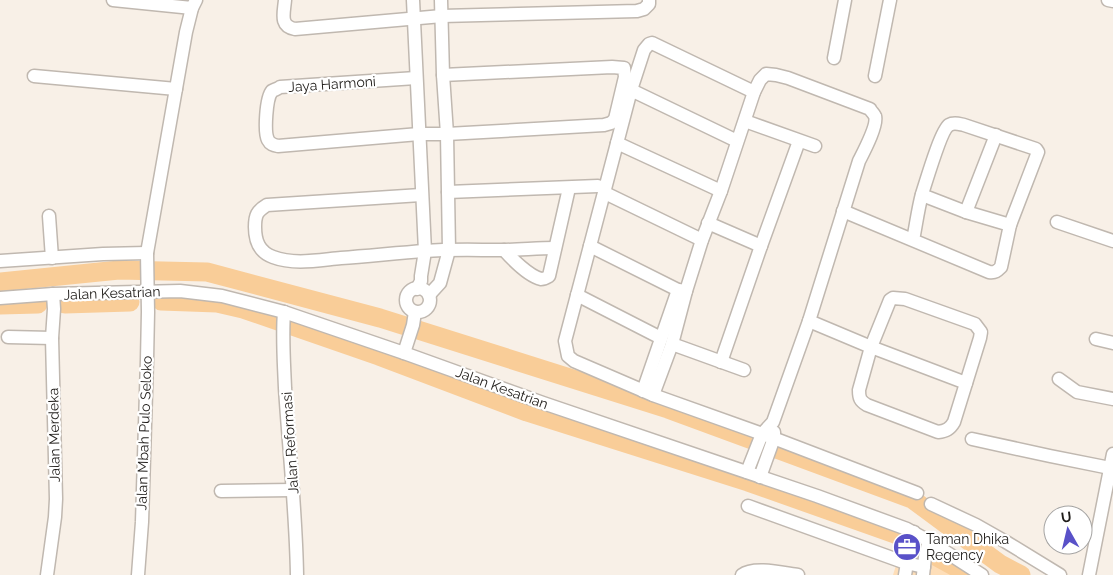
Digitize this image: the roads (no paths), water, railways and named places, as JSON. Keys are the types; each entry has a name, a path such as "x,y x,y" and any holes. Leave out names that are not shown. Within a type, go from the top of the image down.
{"street":[{"path":"113,0 194,4"},
{"path":"285,0 285,23 289,28 295,29 442,16 637,12 644,9 649,4 649,0"},
{"path":"413,0 425,251 421,281 423,292 430,304 428,308 420,312 415,312 408,306 409,292 423,292 440,283 449,250 447,134 442,75 442,16 440,0"},
{"path":"834,58 845,0"},
{"path":"875,76 890,0"},
{"path":"1108,0 1113,1"},
{"name":"Jalan Mbah Pulo Seloko","path":"138,575 142,513 148,312 147,257 186,32 194,4"},
{"path":"754,92 652,44 649,44 644,50 602,190 590,246 565,341 568,356 574,361 648,393 766,440 917,493"},
{"name":"Jaya Harmoni","path":"416,78 280,88 272,91 268,98 266,114 266,134 268,140 272,145 278,146 419,134 604,125 611,123 615,119 625,77 624,68 612,67 442,75"},
{"path":"648,393 682,291 721,191 754,92 760,80 766,74 788,78 870,110 875,116 875,123 868,144 859,161 809,322 766,440 748,469"},
{"path":"34,76 176,89"},
{"path":"631,90 738,141"},
{"path":"745,121 815,146"},
{"path":"843,212 993,273 1001,267 1010,225 1038,152 1036,149 964,125 951,123 946,128 941,139 922,195 913,240"},
{"path":"966,212 996,135"},
{"path":"721,362 799,141"},
{"path":"617,143 721,191"},
{"path":"448,192 569,188 602,190 702,240"},
{"path":"504,250 516,263 542,279 549,276 569,188"},
{"path":"422,195 267,205 259,210 256,217 257,242 264,253 289,261 425,251 555,248"},
{"path":"922,195 966,212 1010,225"},
{"path":"49,216 51,252"},
{"path":"1057,222 1113,242"},
{"path":"708,223 761,246"},
{"path":"590,246 682,291"},
{"path":"0,261 51,252 147,257"},
{"name":"Jalan Kesatrian","path":"0,298 53,301 148,291 180,291 215,295 406,349 543,403 761,473 854,509 909,552 982,575"},
{"path":"577,295 666,341 744,370"},
{"path":"893,298 905,299 975,324 981,332 980,338 951,428 938,432 862,402 859,397 859,390 871,346 890,300 893,298"},
{"name":"Jalan Merdeka","path":"47,575 56,499 52,338 53,301"},
{"path":"406,349 415,312"},
{"name":"Jalan Reformasi","path":"284,315 283,337 287,426 293,490 297,575"},
{"path":"809,322 966,383"},
{"path":"8,337 52,338"},
{"path":"1096,339 1113,343"},
{"path":"1059,379 1077,392 1113,399"},
{"path":"972,439 1110,468"},
{"path":"761,473 766,440"},
{"path":"1089,575 1113,454"},
{"path":"221,491 293,490"},
{"path":"931,504 976,525 1060,575"},
{"path":"748,506 926,557"},
{"path":"742,575 747,571 756,570 798,575"}],"waterway":[{"path":"0,282 119,270 207,272 380,318 668,409 912,499 1000,564 1021,575"},
{"path":"161,301 217,303 243,309 379,356 527,412 748,482 895,534 968,575"},
{"path":"65,304 130,302"},
{"path":"0,305 38,304"}],"place":[{"name":"Taman Dhika Regency","path":"907,547"}]}
